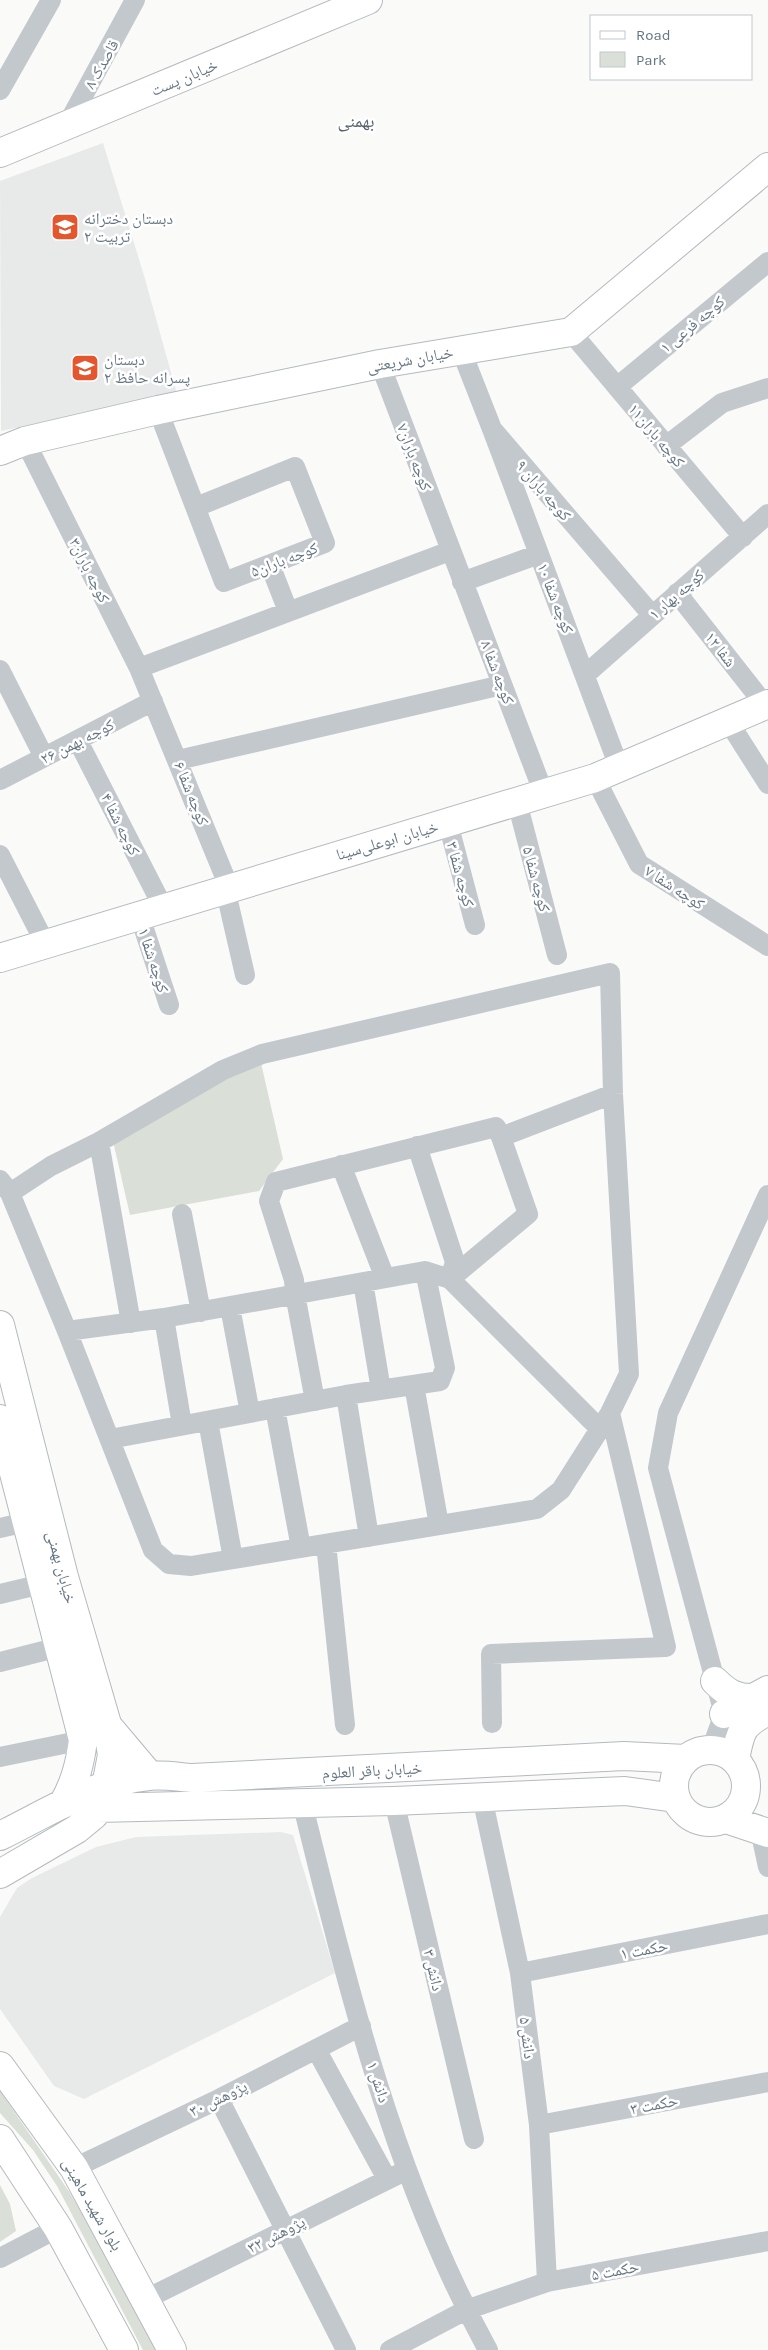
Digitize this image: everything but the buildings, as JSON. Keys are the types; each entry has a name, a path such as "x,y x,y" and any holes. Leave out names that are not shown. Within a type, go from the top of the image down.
{"street":[{"path":"0,90 52,0"},
{"name":"قاصدک ۸","path":"66,127 136,0"},
{"name":"خیابان پست","path":"0,153 66,127 323,9 368,0"},
{"path":"571,332 768,167"},
{"name":"کوچه فرعی ۱","path":"617,387 768,262"},
{"name":"خیابان شریعتی","path":"0,451 25,441 158,410 380,364 571,332"},
{"name":"کوچه باران۱۱","path":"571,332 743,537"},
{"name":"کوچه باران ۹","path":"461,350 492,429 652,615"},
{"name":"کوچه باران۷","path":"380,364 450,551"},
{"path":"666,446 722,403 768,388"},
{"name":"کوچه باران۵","path":"158,410 224,582 325,543 295,467 196,508"},
{"name":"کوچه شفا ۱۰","path":"492,429 585,675 607,773"},
{"name":"کوچه باران۳","path":"25,441 139,668 153,701"},
{"name":"کوچه بهار ۱","path":"585,675 677,592 768,514"},
{"path":"139,668 450,551"},
{"name":"کوچه شفا ۸","path":"450,551 544,794"},
{"path":"462,582 538,554"},
{"path":"270,565 288,611"},
{"name":"شفا ۱۲","path":"677,592 767,705"},
{"path":"0,670 44,757"},
{"path":"178,760 502,685"},
{"name":"کوچه بهمن ۲۶","path":"0,780 153,701"},
{"name":"کوچه شفا ۶","path":"153,701 178,760 227,888 245,976"},
{"name":"خیابان ابوعلی‌سینا","path":"0,958 544,794 607,773 767,705"},
{"path":"728,721 768,784"},
{"name":"کوچه شفا ۴","path":"78,740 151,911"},
{"name":"کوچه شفا ۷","path":"607,773 639,864 768,946"},
{"name":"کوچه شفا ۵","path":"517,802 557,956"},
{"name":"کوچه شفا ۳","path":"448,823 475,925"},
{"path":"0,855 45,943"},
{"name":"کوچه شفا ۱","path":"151,911 168,1005"},
{"path":"610,973 613,1094 629,1374 604,1420 561,1490 537,1509 191,1566 169,1564 153,1550 67,1331 5,1186 99,1142 223,1070 262,1054 610,973"},
{"path":"501,1137 613,1094"},
{"path":"315,1401 294,1280 269,1201 276,1182 496,1127 528,1214 450,1279"},
{"path":"99,1142 131,1323"},
{"path":"417,1146 455,1262 450,1279"},
{"path":"341,1165 385,1278"},
{"path":"723,1754 724,1714 658,1468 668,1413 768,1195"},
{"path":"182,1214 201,1312"},
{"path":"67,1331 201,1312 425,1271 450,1279 604,1420 666,1647 490,1654 492,1723"},
{"path":"110,1439 346,1395 440,1381 445,1368 425,1271"},
{"path":"363,1282 381,1390"},
{"path":"230,1307 250,1413"},
{"path":"164,1318 182,1425"},
{"name":"خیابان بهمنی","path":"0,1325 59,1558 107,1724 112,1755 101,1797"},
{"path":"414,1385 439,1525"},
{"path":"346,1395 369,1536"},
{"path":"275,1408 301,1548"},
{"name":"خیابان بهمنی","path":"0,1419 13,1525 42,1584 83,1740 81,1761 73,1786 63,1804"},
{"path":"208,1421 233,1559"},
{"path":"326,1544 345,1726"},
{"path":"0,1594 42,1584"},
{"path":"0,1662 59,1647"},
{"path":"715,1681 732,1695 742,1699 763,1700"},
{"path":"724,1714 763,1700"},
{"path":"723,1754 739,1738 763,1700"},
{"path":"107,1724 150,1776"},
{"path":"0,1757 83,1740"},
{"path":"702,1750 723,1754 742,1768 746,1779 746,1791 742,1803 726,1819 702,1822 690,1817 675,1798 673,1785 675,1773 686,1759 702,1750"},
{"name":"خیابان باقر العلوم","path":"101,1797 150,1776 201,1778 624,1756 686,1759"},
{"name":"خیابان باقر العلوم","path":"0,1836 63,1804 101,1797 302,1802 482,1797 625,1790 675,1798"},
{"path":"0,1874 77,1829 94,1815 101,1797"},
{"name":"دانش ۵","path":"482,1797 520,1973 539,2126 547,2282"},
{"name":"دانش ۳","path":"394,1800 474,2139"},
{"name":"دانش ۱","path":"302,1802 361,2026 406,2170 433,2238 466,2310 488,2350"},
{"path":"726,1819 764,1832 768,1868"},
{"name":"حکمت ۱","path":"520,1973 768,1924"},
{"name":"پژوهش ۳۰","path":"74,2168 219,2099 361,2026"},
{"path":"316,2049 387,2179"},
{"name":"بلوار شهید ماهینی","path":"0,2066 74,2168 172,2350"},
{"name":"حکمت ۳","path":"539,2126 768,2082"},
{"path":"219,2099 346,2350"},
{"path":"0,2140 58,2228 124,2350"},
{"name":"پژوهش ۳۲","path":"146,2299 406,2170"},
{"path":"0,2258 58,2228"},
{"name":"حکمت ۵","path":"395,2349 466,2310 547,2282 768,2241"}],"shaded area":[{"path":"103,143 143,272 177,394 1,431 0,181"},
{"path":"281,1832 293,1835 335,1973 84,2099 54,2086 0,2009 0,1917 17,1888 32,1878 96,1847 136,1837"}],"green space":[{"path":"261,1063 283,1159 259,1191 130,1215 113,1141 230,1077"},
{"path":"0,2091 70,2193 119,2276 156,2350 143,2350 57,2186 33,2150 0,2113"},
{"path":"0,2185 10,2204 16,2231 0,2242"}],"place":[{"name":"دبستان دخترانه تربیت ۲","path":"65,227"},
{"name":"دبستان پسرانه حافظ ۲","path":"85,368"}],"district":[{"name":"بهمنی","path":"356,121"}]}
